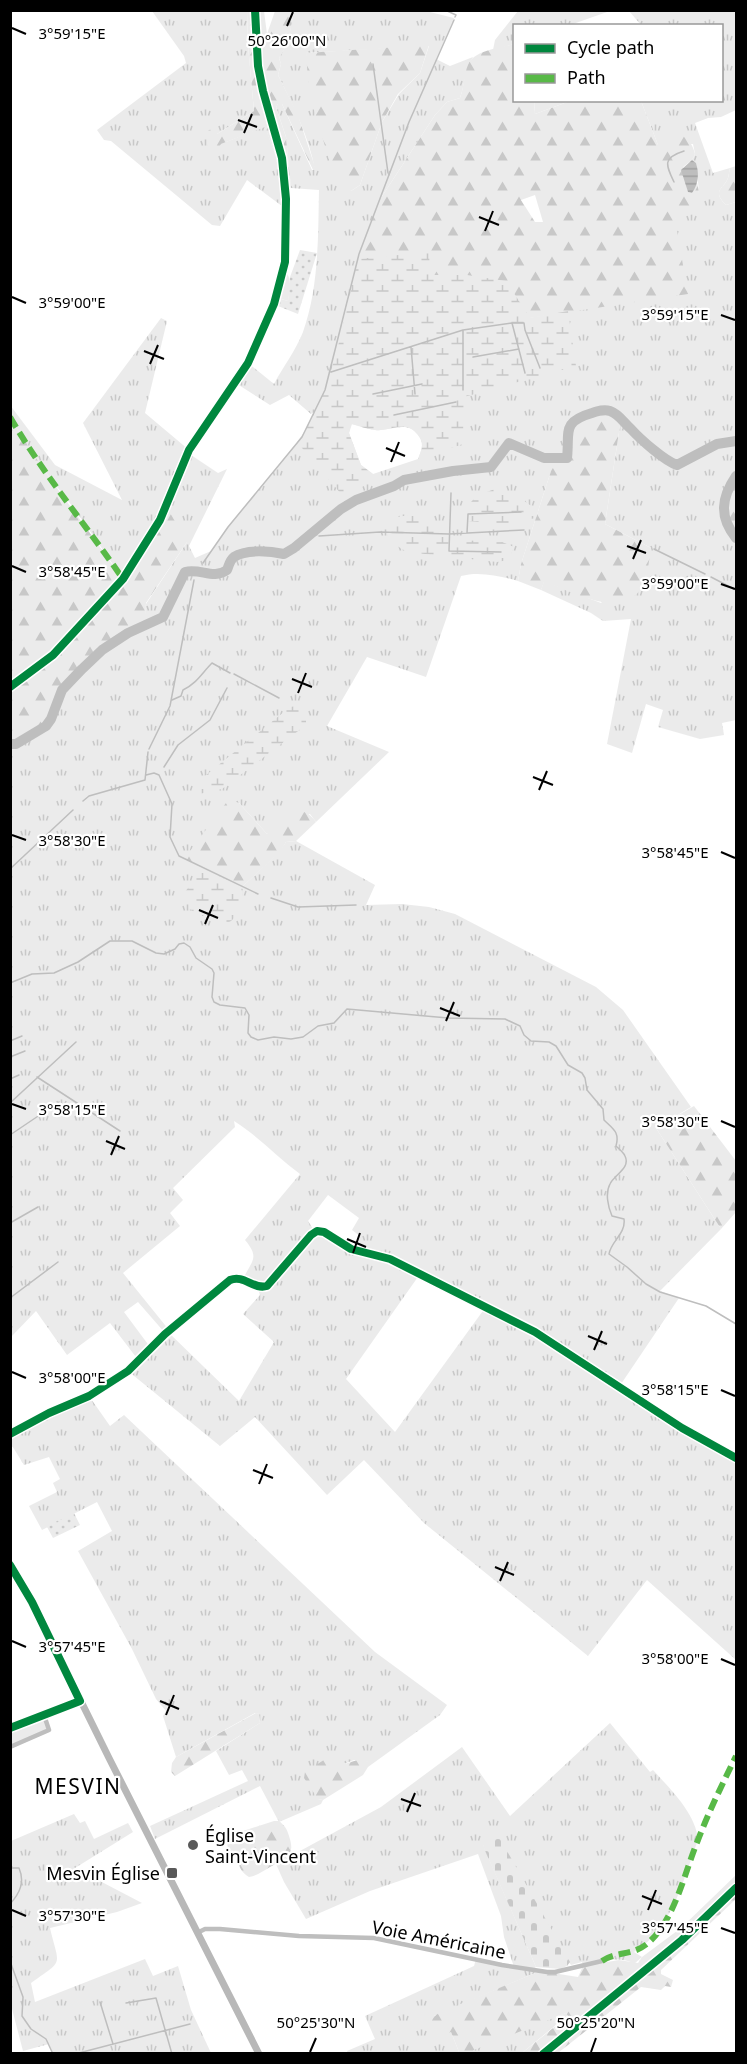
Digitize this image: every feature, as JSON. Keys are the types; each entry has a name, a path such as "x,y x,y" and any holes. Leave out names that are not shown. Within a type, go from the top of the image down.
{"street":[{"path":"123,579 160,520 189,450 248,363 281,283 286,236 285,187 280,152 258,66 255,10"},
{"path":"10,1434 49,1413 89,1396 122,1376 165,1334 230,1280 238,1278 261,1288 267,1286 311,1234 318,1231 324,1232 351,1249 390,1259 535,1332 682,1428 736,1458"},
{"path":"10,1565 32,1602 259,2054"},
{"path":"10,1728 80,1701"},
{"path":"10,1747 50,1730 44,1715"},
{"name":"Voie Américaine","path":"197,1933 205,1929 220,1929 299,1936 374,1938 502,1965 547,1972 602,1962"}],"green space":[{"path":"152,11 247,11 254,111 217,134 221,144 265,126 276,157 281,183 285,187 286,209 247,180 220,226 212,225 111,141 104,140 97,130 186,63 184,56"},
{"path":"247,11 264,11 267,34 275,11 294,11 288,43 279,58 281,64 278,75 298,115 316,170 313,170 282,104 278,104 276,107 286,137 291,188 281,183 276,157 265,127 221,144 216,151 208,146 206,132 211,129 217,134 254,111"},
{"path":"294,11 426,11 454,18 436,59 450,66 473,57 460,98 447,102 435,115 379,201 360,252 342,325 530,318 568,311 675,219 699,192 696,163 692,160 695,154 693,144 658,145 641,102 723,102 723,24 640,24 629,11 735,11 736,110 721,117 708,118 695,123 713,173 730,168 719,196 726,205 736,202 736,485 732,484 725,517 736,538 736,720 722,723 724,735 700,739 658,727 663,710 646,704 632,753 607,744 631,619 603,621 541,590 544,581 601,603 651,548 605,524 621,419 599,416 583,417 572,423 569,429 567,458 551,471 521,564 518,581 482,574 461,576 426,677 367,657 327,726 389,752 316,822 310,814 267,834 239,803 210,870 242,887 280,851 286,842 296,841 375,885 366,905 402,904 429,907 455,914 596,987 623,1010 691,1107 656,1128 721,1229 660,1291 679,1298 619,1387 736,1458 736,1660 647,1580 588,1656 424,1523 364,1460 327,1495 255,1417 220,1446 128,1371 139,1361 110,1323 67,1355 36,1311 11,1337 11,744 16,744 48,722 55,712 62,692 90,661 111,644 144,625 146,604 187,542 123,579 79,515 25,444 12,417 10,405 55,465 122,500 83,423 161,318 167,321 145,413 189,450 188,453 218,473 227,469 189,546 195,558 211,551 302,437 314,412 311,414 289,395 270,405 234,382 248,363 274,384 303,332 315,280 319,190 291,188 286,137 276,107 278,104 282,104 312,170 315,170 305,133 278,75 281,64 279,58 288,42","holes":["429,46 420,73 399,94 382,122 360,185 351,191 306,53","351,424 375,430 409,428 421,439 422,448 418,459 373,474 361,465 349,433","234,1121 300,1174 245,1240 250,1246 253,1259 243,1279 257,1287 260,1295 243,1314 274,1342 239,1401 168,1332 169,1330 123,1273 180,1226 170,1213 183,1200 173,1188 235,1127","328,1195 359,1218 352,1230 360,1236 352,1249 318,1231 315,1232 308,1221","420,1274 485,1308 395,1432 346,1379","138,1302 165,1333 150,1347 124,1312"]},
{"path":"518,11 610,11 573,24 513,24 513,44 493,50 495,40"},
{"path":"513,44 513,102 534,102 535,114 567,102 641,102 658,145 676,133 691,143 695,154 692,160 683,167 688,192 692,193 697,182 699,192 693,214 675,219 688,294 530,318 342,325 360,252 379,201 435,115 447,102 460,98 471,60 495,48","holes":["535,195 543,222 535,222 521,200"]},
{"path":"429,45 420,73 398,94 382,122 360,185 351,191 334,176 309,93 306,53"},
{"path":"534,102 567,102 535,114"},
{"path":"736,166 736,202 726,205 719,193 728,178 730,168"},
{"path":"300,250 317,253 298,314 278,306 281,299 288,301 290,277"},
{"path":"429,252 430,275 467,275 506,281 530,318 568,311 576,366 464,397 463,444 418,459 422,443 412,429 402,427 375,430 352,424 349,433 361,465 373,474 364,486 342,495 297,442 309,424 328,380 358,259"},
{"path":"283,269 290,280 288,301 281,299 278,306 274,304"},
{"path":"608,410 621,419 605,524 651,548 643,585 634,596 623,602 610,603 596,601 544,582 541,590 518,581 521,564 551,471 558,460 567,458 570,427 583,415"},
{"path":"10,417 36,459 122,579 166,506 187,542 146,603 145,625 123,637 88,662 62,691 46,725 37,733 16,744 11,744"},
{"path":"731,484 736,485 736,538 727,524 724,512"},
{"path":"495,489 519,497 538,511 536,518 503,524 468,521 470,503 478,495"},
{"path":"416,514 434,517 435,533 449,534 458,540 502,542 514,547 508,560 497,562 407,552 389,541 387,532 397,517"},
{"path":"297,706 306,712 306,725 222,789 199,794 195,792 200,780 290,707"},
{"path":"234,801 239,803 267,834 285,818 297,812 310,815 316,822 296,841 286,842 281,851 242,887 210,872 210,869 184,859 226,803"},
{"path":"199,866 242,887 241,905 230,922 221,925 185,907 180,897 191,885 194,873"},
{"path":"694,1106 736,1161 736,1212 721,1229 656,1128"},
{"path":"89,1396 110,1426 124,1415 375,1652 447,1705 440,1715 368,1767 368,1762 354,1760 344,1764 318,1799 323,1800 321,1804 279,1822 260,1786 155,1839 150,1826 248,1781 242,1770 229,1775 216,1751 260,1723 259,1714 255,1713 176,1757 163,1716 166,1711 156,1699 132,1649 78,1551 112,1531 97,1502 42,1530 29,1506 57,1492 53,1483 60,1479 49,1457 24,1465 11,1444 11,1434"},
{"path":"74,1513 80,1525 53,1538 47,1527"},
{"path":"256,1713 259,1714 260,1723 175,1776 171,1772 172,1763 176,1757"},
{"path":"44,1715 49,1730 11,1747 11,1728"},
{"path":"610,1723 650,1772 653,1770 681,1802 692,1820 698,1840 675,1902 667,1917 647,1942 634,1952 642,1957 634,1964 616,1960 583,1966 582,1962 571,1965 483,1845 536,1967 533,1969 540,1971 434,2016 451,2032 459,2052 566,2013 568,2015 522,2053 348,2054 347,2051 375,2039 365,2016 474,1966 476,1959 514,1967 504,1937 501,1916 478,1854 370,1891 306,1919 276,1864 381,1807 462,1747 510,1816"},
{"path":"338,1751 345,1757 344,1764 361,1759 368,1762 368,1767 363,1775 323,1800 318,1799 304,1778 305,1772"},
{"path":"74,1814 80,1823 85,1821 94,1839 128,1823 133,1832 75,1868 142,1903 117,1912 50,1928 57,1961 50,1970 31,1983 35,2002 145,1959 153,1976 178,1966 191,2010 211,2053 53,2053 49,2044 23,2051 11,2005 11,1841"},
{"path":"279,1821 287,1829 291,1843 290,1853 281,1861 249,1877 242,1871 228,1849 228,1839 243,1831"},
{"path":"499,1837 570,1962 567,1966 560,1969 536,1967 483,1846"},
{"path":"736,1875 736,1899 661,1970 661,1974 673,1980 671,1987 665,1986 661,1990 641,1987 558,2053 522,2053 568,2016 566,2013 469,2052 459,2052 451,2032 436,2037 431,2031 433,2019 441,2012 540,1971 578,1977 583,1966 619,1960 638,1963 642,1957 681,1928"}],"shaded area":[{"path":"692,160 696,163 698,174 692,193 688,192 681,170"}],"waterway":[{"path":"445,10 456,15 455,17"},
{"path":"203,563 228,527 302,437 325,390 359,254 409,122 454,20"},
{"path":"373,64 388,173"},
{"path":"674,182 668,167 669,159 684,151"},
{"path":"331,372 463,330 512,323 525,373"},
{"path":"513,323 524,323 540,368"},
{"path":"463,331 463,390"},
{"path":"411,347 415,394"},
{"path":"473,357 519,349"},
{"path":"373,394 422,384"},
{"path":"394,415 456,402"},
{"path":"10,744 16,744 46,726 62,690 102,650 128,633 163,617 185,572 222,573 239,554 251,552 284,554 341,509 356,500 404,480 491,467 509,443 544,458 567,458 571,424 582,416 601,410 608,410 616,414 653,450 677,465 717,444 736,441"},
{"path":"736,476 727,492 724,507 727,523 736,538"},
{"path":"451,493 449,551 501,552"},
{"path":"467,533 468,514 521,512"},
{"path":"319,536 380,532 449,534 524,530"},
{"path":"654,549 705,574"},
{"path":"711,577 736,590"},
{"path":"149,749 170,706 194,580"},
{"path":"172,700 181,696 183,690 188,688 212,663 230,673"},
{"path":"234,674 279,698"},
{"path":"164,767 178,745 210,720 227,688"},
{"path":"83,801 89,796 145,780 148,752"},
{"path":"146,775 154,773 159,775 172,804 170,837 179,856 258,894"},
{"path":"10,869 73,810"},
{"path":"271,898 298,907 356,905"},
{"path":"10,983 32,974 54,973 78,962 110,941 132,941 156,953 164,954 184,943 190,947 196,958 212,969 214,1002 220,1005 245,1008 249,1015 248,1033 258,1040 274,1037 291,1039 303,1037 318,1026 334,1023 347,1009 448,1018 505,1019 520,1026 524,1035 531,1041 549,1042 556,1046 568,1065 582,1073 587,1090 603,1109 604,1120 616,1134 616,1146 625,1156 626,1164 608,1188 608,1204 612,1216 624,1219 623,1229 609,1254 646,1284 660,1292 706,1306 736,1324"},
{"path":"10,1041 22,1036"},
{"path":"10,1103 76,1042"},
{"path":"10,1057 25,1051"},
{"path":"10,1079 19,1075"},
{"path":"37,1077 120,1131"},
{"path":"10,1135 59,1102"},
{"path":"10,1223 38,1207"},
{"path":"10,1298 58,1262"},
{"path":"10,1868 19,1868 22,1878 19,1891 10,1904"},
{"path":"10,1961 23,1997 22,2016 31,2029 46,2039 53,2054"},
{"path":"126,2003 156,1998 172,2054"},
{"path":"100,2002 113,2044"},
{"path":"75,2054 190,2024"}],"marked path":[{"path":"10,417 50,479 123,579 121,582"},
{"path":"602,1961 642,1947 665,1922 707,1818 736,1756"}],"cycle path":[{"path":"10,687 53,655 123,579 160,520 189,450 248,363 274,304 285,262 286,199 282,158 258,66 255,10"},
{"path":"10,1434 49,1413 89,1396 128,1371 165,1334 230,1280 240,1279 257,1286 267,1286 317,1231 324,1232 351,1249 390,1259 535,1332 682,1428 736,1458"},
{"path":"10,1565 32,1602 80,1701 10,1728"},
{"path":"543,2054 682,1940 736,1888"}],"place":[{"name":"Église Saint-Vincent","path":"193,1845"},
{"name":"Mesvin Église","path":"172,1873"}],"district":[{"name":"MESVIN","path":"78,1786"}]}
